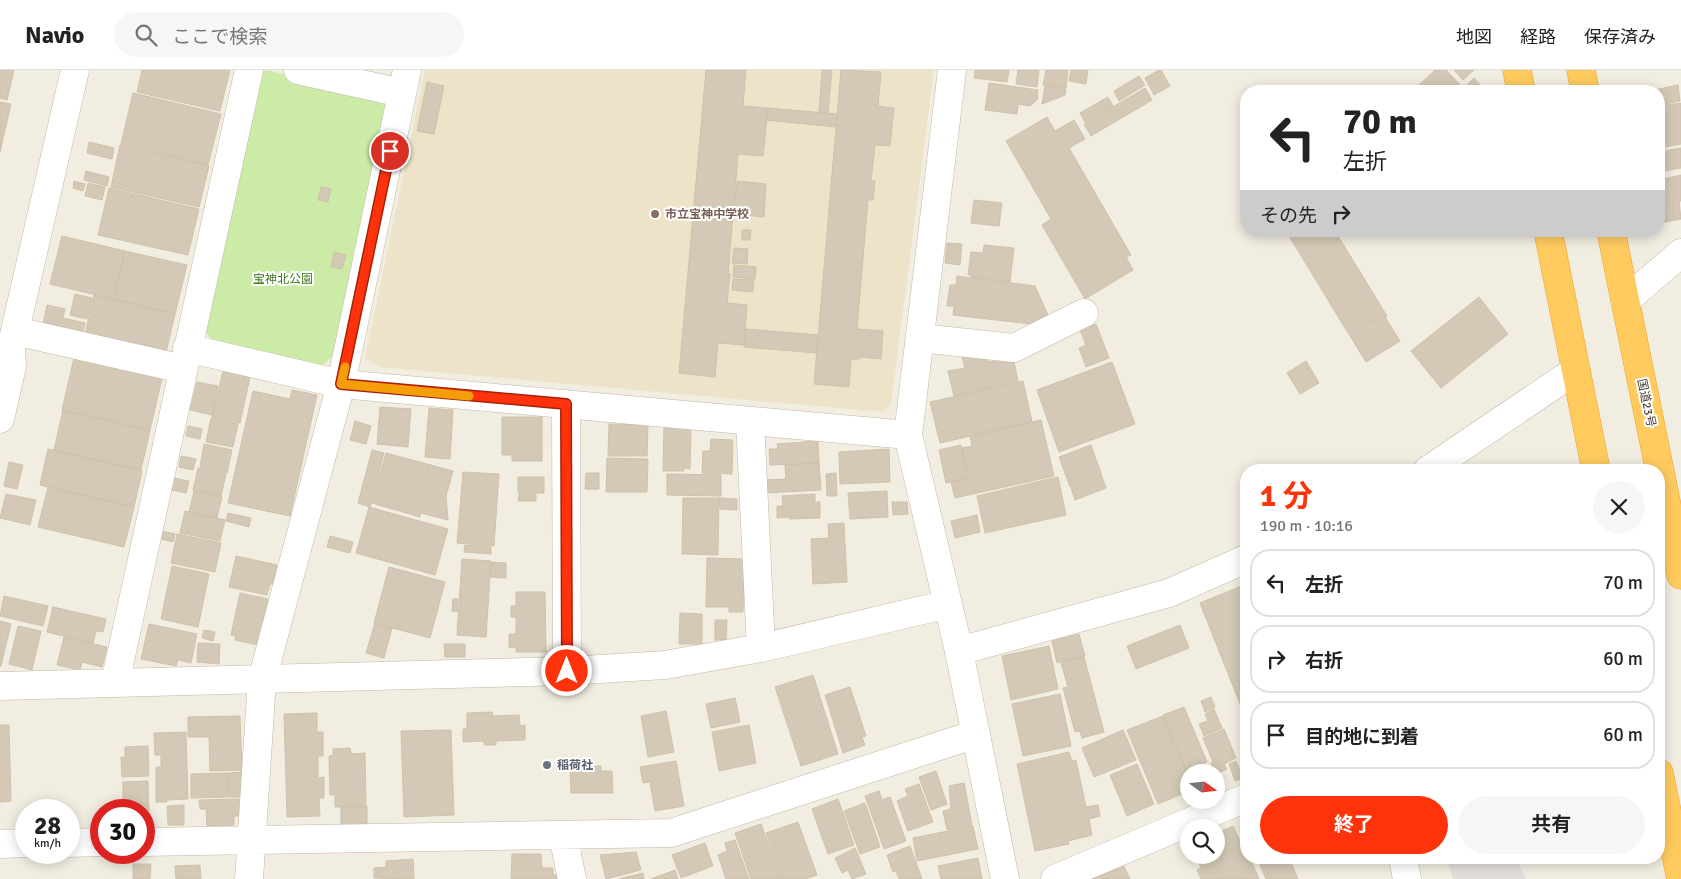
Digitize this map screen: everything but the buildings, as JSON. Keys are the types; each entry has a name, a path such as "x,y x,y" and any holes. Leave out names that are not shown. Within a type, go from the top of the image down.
{"highway":[{"path":"1516,70 1520,85"},
{"path":"1581,70 1584,85"},
{"path":"1549,237 1595,464"},
{"name":"国道23号","path":"1612,237 1658,464"},
{"name":"国道23号","path":"1665,497 1681,575"},
{"path":"1665,802 1681,879"}],"street":[{"path":"0,419 12,366 9,342 75,70"},
{"path":"115,683 248,70"},
{"path":"249,879 262,680 341,384 405,82 298,70"},
{"path":"952,70 908,435 959,651 1005,879"},
{"path":"1625,301 1681,253"},
{"path":"920,338 1014,348 1084,313"},
{"path":"9,342 185,359 341,384 908,435"},
{"path":"1437,464 1576,370"},
{"path":"566,404 567,671"},
{"path":"750,421 761,648"},
{"path":"959,651 1169,593 1240,562"},
{"path":"0,686 567,671 664,665 761,648 948,604"},
{"path":"155,842 671,834 976,734"},
{"path":"1055,879 1240,801"},
{"path":"563,835 572,879"},
{"path":"0,844 15,843"},
{"path":"1404,864 1408,879"}],"shaded area":[{"name":"市立宝神中学校","path":"425,70 934,70 891,405 883,412 379,367 365,358"},
{"path":"1449,864 1519,864 1526,879 1453,879"}],"green space":[{"name":"宝神北公園","path":"266,70 378,96 389,108 334,355 323,365 212,340 204,330 261,74"}],"slow traffic":[{"path":"345,367 341,384 469,396"}],"place":[{"name":"市立宝神中学校","path":"655,214"},
{"name":"稲荷社","path":"547,765"}],"route":[{"path":"390,151 341,384 566,404 567,671"}]}
